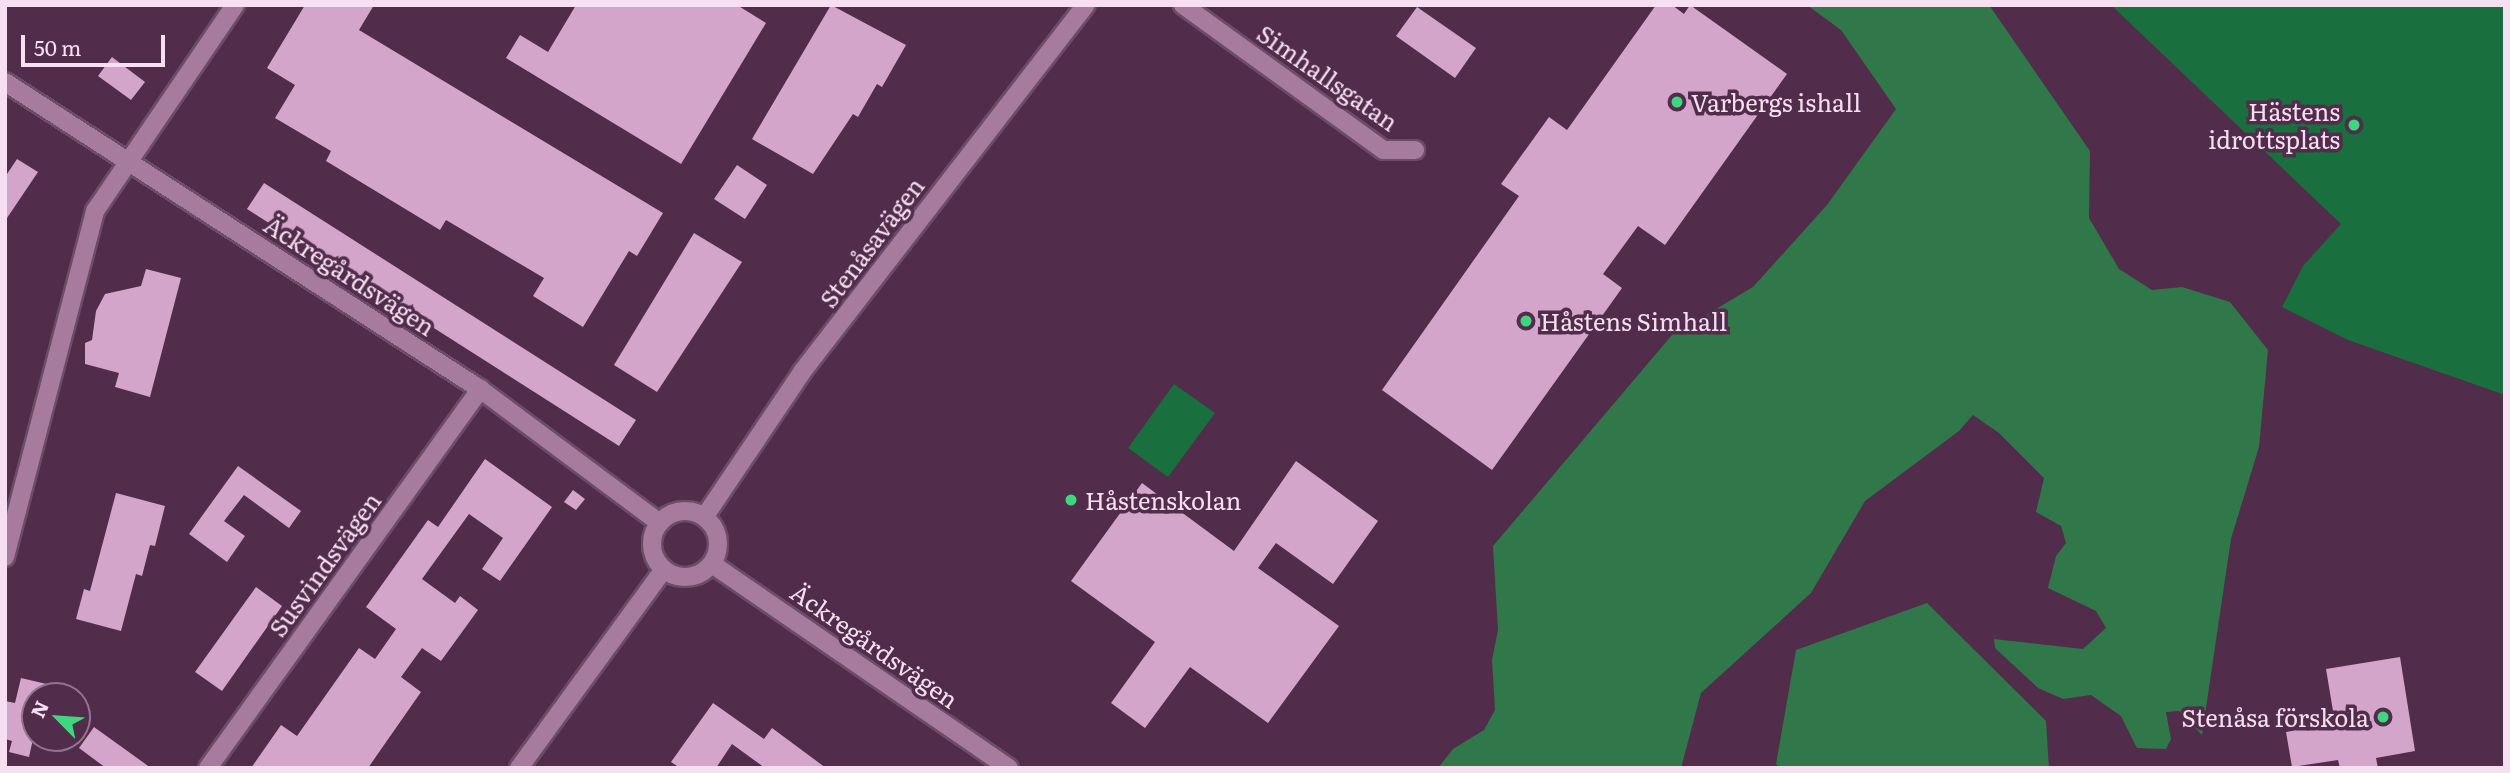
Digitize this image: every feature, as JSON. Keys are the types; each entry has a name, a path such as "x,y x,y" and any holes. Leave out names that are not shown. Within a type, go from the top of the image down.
{"street":[{"path":"5,557 95,211 126,160 235,5"},
{"name":"Stenåsavägen","path":"705,516 802,372 1086,5"},
{"name":"Simhallsgatan","path":"1183,5 1383,150 1415,150"},
{"name":"Äckregårdsvägen","path":"5,82 480,389 660,523"},
{"name":"Susvindsvägen","path":"208,768 480,389"},
{"path":"684,510 705,516 719,538 712,564 690,577 664,569 652,543 660,523 684,510"},
{"name":"Äckregårdsvägen","path":"712,564 1009,768"},
{"path":"519,768 664,569"}],"green space":[{"path":"1807,5 1989,5 2090,151 2089,218 2119,269 2152,290 2182,287 2230,302 2268,350 2259,447 2231,539 2202,735 2179,711 2166,712 2171,739 2166,749 2137,748 2121,716 2091,695 2063,699 2038,688 1995,648 1994,639 2083,649 2106,628 2096,611 2048,588 2056,556 2066,543 2061,526 2036,512 2044,478 1999,433 1973,415 1959,431 1865,501 1811,593 1701,693 1681,768 1438,768 1453,749 1484,730 1495,710 1492,660 1498,630 1493,546 1672,335 1753,287 1827,205 1896,109 1841,30"},
{"path":"2111,5 2505,5 2505,395 2348,340 2282,307 2303,266 2341,224"},
{"path":"1174,384 1215,413 1168,477 1128,448"},
{"path":"1927,603 2046,721 2049,768 1779,768 1776,764 1796,650"}],"building":[{"path":"305,5 374,5 359,30 663,213 637,256 629,251 583,327 533,296 544,278 446,220 440,230 326,161 331,151 275,118 295,85 267,68"},
{"path":"576,5 737,5 766,23 681,164 506,58 520,35 548,52"},
{"path":"831,5 906,45 882,87 877,84 858,117 853,114 813,174 752,139"},
{"path":"1656,5 1672,5 1684,14 1690,5 1787,74 1665,245 1638,226 1603,274 1622,288 1492,470 1382,390 1519,196 1501,184 1549,117 1567,130"},
{"path":"1417,7 1476,48 1455,78 1396,36"},
{"path":"112,57 145,82 131,100 98,76"},
{"path":"17,159 38,172 5,221 5,177"},
{"path":"737,165 767,185 745,219 714,199"},
{"path":"264,183 636,420 619,446 247,209"},
{"path":"694,233 742,262 657,392 614,365"},
{"path":"146,269 181,278 150,397 115,387 119,373 85,364 85,343 92,340 96,311 105,294 141,286"},
{"path":"485,459 552,507 500,581 482,569 503,538 469,514 422,579 455,603 460,596 478,610 441,661 422,648 401,677 421,692 368,768 251,768 281,725 297,736 359,648 375,659 396,629 366,607 428,520 438,527"},
{"path":"1296,461 1378,521 1333,584 1276,543 1258,568 1339,626 1268,723 1190,667 1145,728 1111,703 1155,642 1071,581 1142,483 1234,551"},
{"path":"238,466 301,511 289,528 244,495 224,521 245,536 227,562 189,534"},
{"path":"573,490 585,499 576,510 564,502"},
{"path":"116,493 165,506 155,546 150,545 142,576 136,574 121,631 76,619 84,589 90,591"},
{"path":"256,587 282,606 222,691 195,672"},
{"path":"2400,657 2415,751 2376,758 2378,768 2340,768 2338,760 2292,767 2286,732 2335,723 2326,669"},
{"path":"21,678 38,682 21,682 21,752 30,752 29,757 9,752 12,741 5,739 5,701 15,703"},
{"path":"713,703 764,739 772,728 826,768 765,768 732,744 716,768 680,768 671,762"},
{"path":"94,727 151,768 106,768 84,752 91,752 91,731"}],"place":[{"name":"Varbergs ishall","path":"1677,102"},
{"name":"Hästens idrottsplats","path":"2354,125"},
{"name":"Håstens Simhall","path":"1526,321"},
{"name":"Håstenskolan","path":"1071,500"},
{"name":"Stenåsa förskola","path":"2383,717"}]}
